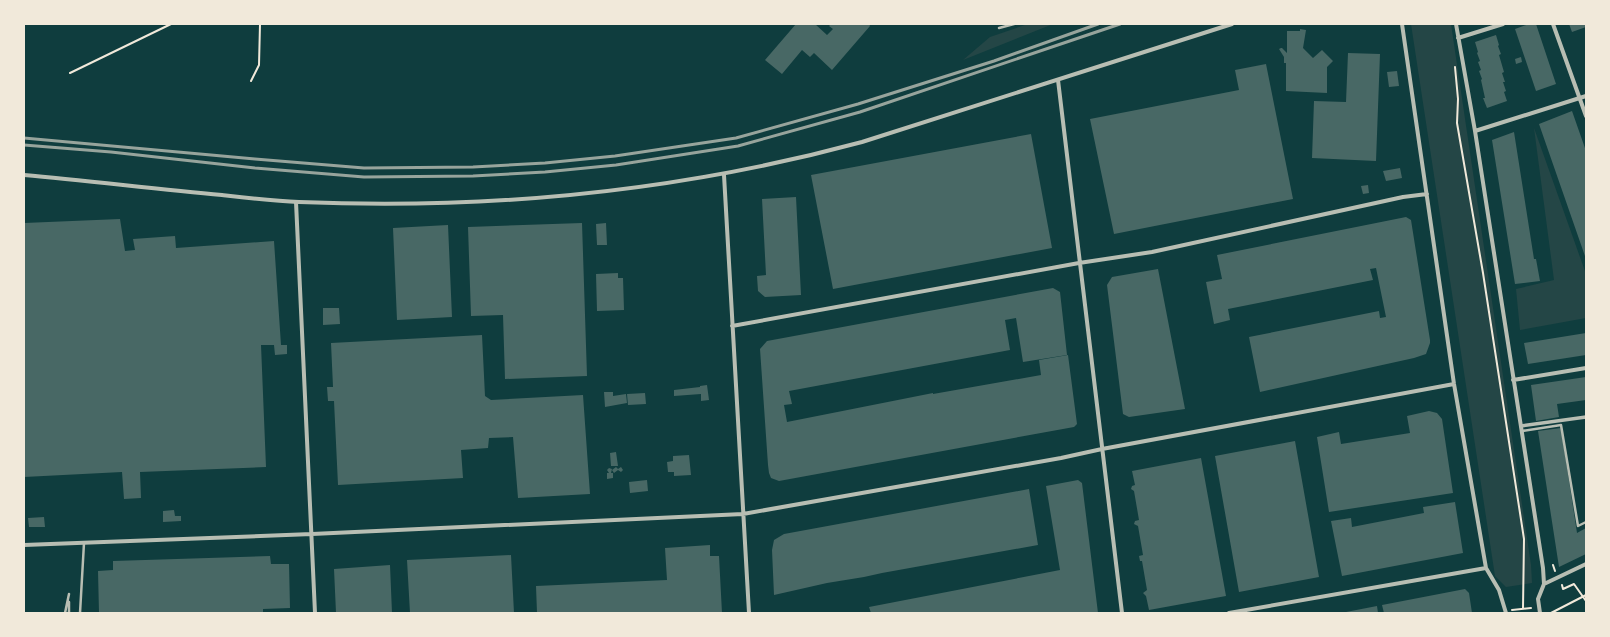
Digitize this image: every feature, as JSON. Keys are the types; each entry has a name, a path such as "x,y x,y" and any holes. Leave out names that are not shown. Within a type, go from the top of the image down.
{"street":[{"path":"24,175 296,202 419,204 528,200 593,194 724,175 828,152 1232,24"},
{"path":"1402,24 1454,384 1486,568 1499,590 1506,612"},
{"path":"1456,24 1475,131 1513,380 1522,428 1544,584 1538,599 1540,613"},
{"path":"1458,38 1503,24"},
{"path":"1553,24 1572,81 1586,116"},
{"path":"1058,80 1122,613"},
{"path":"1475,131 1586,96"},
{"path":"724,175 749,613"},
{"path":"732,326 1079,263 1152,252 1403,197 1427,194"},
{"path":"296,202 315,613"},
{"path":"1513,380 1586,368"},
{"path":"24,545 312,534 743,514 1061,458 1102,449 1454,384"},
{"path":"1522,428 1586,417"},
{"path":"1544,584 1586,564"},
{"path":"1230,613 1486,568"}],"lane":[{"path":"999,28 1014,24"},
{"path":"1522,428 1561,425 1578,526 1586,522"},
{"path":"80,613 84,543"},
{"path":"65,613 69,594 69,613"}],"path":[{"path":"70,73 171,24"},
{"path":"251,81 260,65 260,24"},
{"path":"1454,64 1458,99 1457,123 1485,286 1524,539 1523,608"},
{"path":"1562,584 1563,589 1574,584 1586,601"},
{"path":"1551,613 1586,595"},
{"path":"1506,612 1532,607 1534,612"}],"shaded area":[{"path":"1028,24 1053,24 963,60 990,37"},
{"path":"1411,24 1451,24 1531,565 1532,583 1506,587 1495,576"},
{"path":"1534,128 1586,274 1586,318 1520,330 1516,289 1554,280"}],"building":[{"path":"796,24 815,24 827,35 833,29 829,26 831,24 869,24 870,26 832,70 814,53 810,57 802,50 782,74 765,60"},
{"path":"1529,24 1536,24 1556,84 1536,91 1515,29"},
{"path":"1569,24 1586,24 1586,27 1572,32"},
{"path":"1300,29 1306,30 1303,48 1313,58 1322,50 1333,61 1327,67 1327,93 1286,91 1286,63 1284,63 1284,57 1279,49 1282,48 1287,53 1287,31 1300,31"},
{"path":"1496,35 1501,54 1499,55 1504,72 1502,73 1506,91 1504,92 1507,101 1487,108 1483,98 1485,98 1479,71 1481,70 1478,62 1480,61 1475,42"},
{"path":"1348,53 1380,54 1376,161 1312,158 1314,101 1346,102"},
{"path":"1521,57 1522,62 1516,64 1515,59"},
{"path":"1266,64 1293,199 1114,234 1090,119 1239,90 1235,70"},
{"path":"1397,71 1399,86 1389,87 1387,72"},
{"path":"1572,111 1586,151 1586,259 1539,124"},
{"path":"1514,132 1534,259 1536,259 1540,281 1515,284 1492,140"},
{"path":"1031,134 1052,248 833,289 811,175"},
{"path":"1400,168 1402,178 1386,181 1383,171"},
{"path":"1368,185 1369,193 1363,194 1361,186"},
{"path":"796,197 801,295 765,297 758,291 757,276 766,275 762,199"},
{"path":"1406,217 1411,220 1430,340 1426,354 1414,358 1260,392 1249,337 1379,311 1380,318 1386,317 1376,268 1370,269 1373,280 1228,309 1230,320 1214,324 1206,282 1222,279 1217,255"},
{"path":"120,219 125,251 135,250 133,239 175,236 176,248 274,241 281,345 287,345 287,354 275,355 274,345 261,345 266,467 140,472 141,498 124,499 122,472 24,477 24,223"},
{"path":"582,223 587,376 505,379 503,315 471,316 468,227"},
{"path":"606,223 607,245 597,245 596,224"},
{"path":"448,225 452,317 397,320 393,228"},
{"path":"1158,269 1185,409 1129,417 1123,414 1107,285 1112,277"},
{"path":"618,273 618,278 623,278 624,310 597,311 596,274"},
{"path":"1053,288 1060,292 1067,355 1023,362 1016,318 1005,320 1010,350 789,391 792,404 784,405 787,422 933,393 1041,375 1039,360 1068,355 1077,424 1074,427 779,481 771,478 768,465 760,349 767,341"},
{"path":"323,308 339,308 340,324 323,325"},
{"path":"1586,333 1586,355 1528,364 1524,343"},
{"path":"482,335 485,396 491,400 583,395 590,494 518,498 513,437 489,438 488,448 461,450 463,478 338,485 334,401 328,401 327,387 333,387 331,343"},
{"path":"1586,377 1586,400 1557,404 1559,417 1536,421 1531,385"},
{"path":"707,385 709,400 701,401 701,394 674,396 674,390"},
{"path":"604,392 613,392 613,396 626,394 627,403 605,407"},
{"path":"645,393 646,404 628,405 627,394"},
{"path":"1429,411 1437,413 1442,419 1453,493 1329,512 1317,437 1339,432 1341,444 1410,433 1407,416"},
{"path":"1561,428 1577,533 1586,528 1586,554 1559,567 1538,431"},
{"path":"1295,441 1319,577 1239,592 1215,456"},
{"path":"616,452 618,466 611,466 610,453"},
{"path":"689,455 691,475 674,476 674,472 668,472 667,462 673,461 673,456"},
{"path":"1201,458 1226,596 1149,610 1146,596 1143,593 1147,590 1142,561 1140,561 1139,556 1143,555 1138,526 1134,524 1135,521 1139,520 1134,491 1131,489 1132,486 1135,485 1132,471"},
{"path":"616,467 618,469 621,467 623,470 621,472 618,470 614,473 612,470"},
{"path":"609,468 612,469 611,473 613,473 613,478 607,479 607,473 609,473 607,470"},
{"path":"647,480 648,491 630,493 629,482"},
{"path":"1078,480 1082,483 1098,613 871,613 869,607 1060,570 1046,486"},
{"path":"1029,489 1038,545 827,583 774,595 772,550 774,540 784,534"},
{"path":"1455,502 1463,553 1342,576 1331,521 1351,518 1352,527 1424,513 1423,507"},
{"path":"174,510 175,516 181,516 181,521 163,522 163,511"},
{"path":"44,517 45,527 29,527 28,518"},
{"path":"710,545 710,556 719,556 722,613 537,613 536,586 667,580 665,548"},
{"path":"511,555 514,613 410,613 407,560"},
{"path":"270,556 271,564 289,564 290,608 263,609 263,613 99,613 98,571 113,570 113,561"},
{"path":"390,565 392,613 336,613 334,569"},
{"path":"1465,589 1469,593 1472,613 1384,613 1382,605"},
{"path":"1377,606 1378,613 1346,613 1346,612"}],"railway":[{"path":"24,138 364,168 473,167 545,163 615,156 736,138 858,104 994,61 1098,24"},
{"path":"24,145 111,152 255,168 364,177 473,176 545,172 616,165 738,146 860,112 1120,24"}]}
